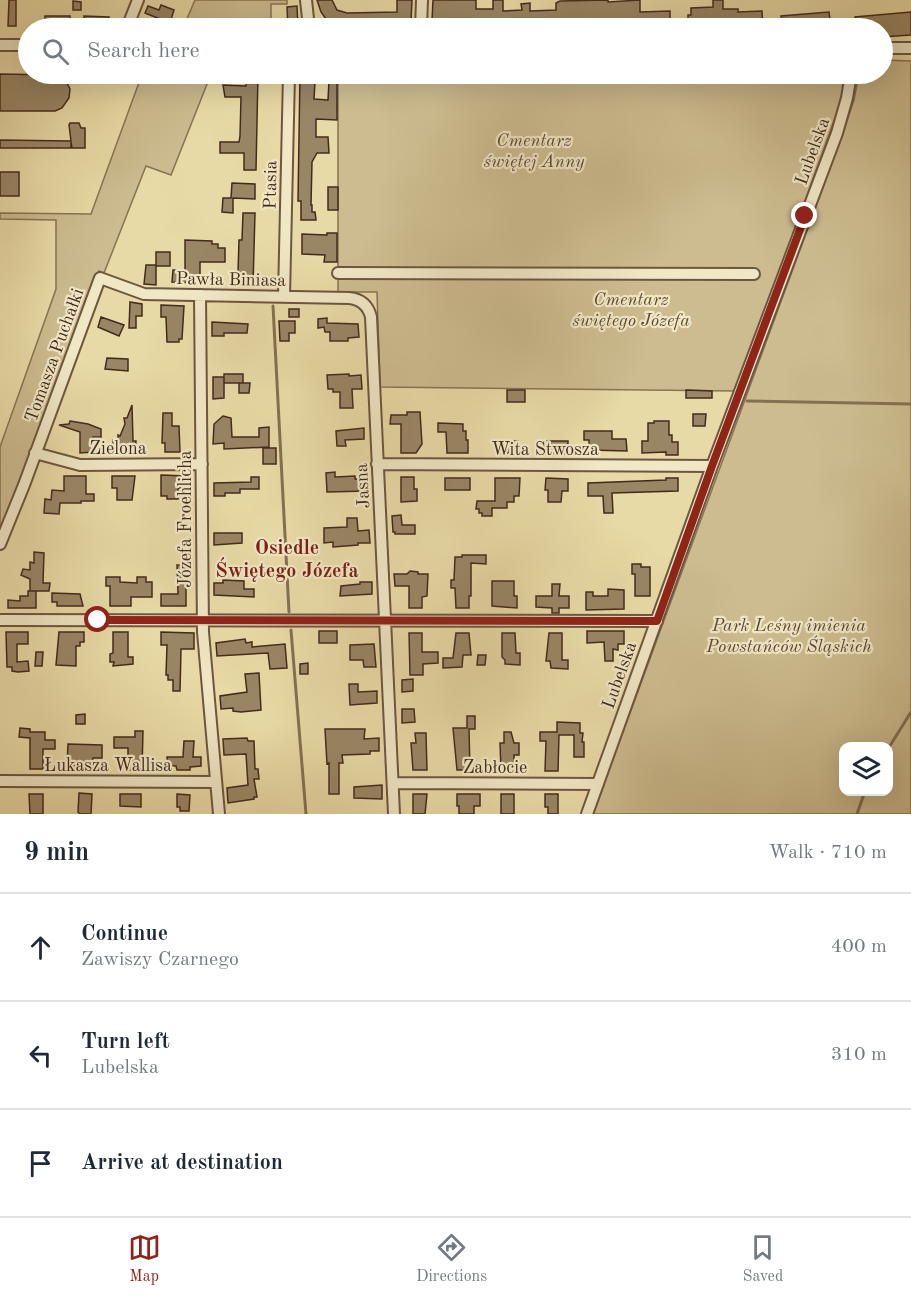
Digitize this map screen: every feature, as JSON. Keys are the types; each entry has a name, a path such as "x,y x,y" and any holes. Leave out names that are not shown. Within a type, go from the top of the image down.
{"street":[{"path":"131,18 138,0"},
{"path":"306,0 308,18"},
{"path":"421,18 422,0"},
{"path":"0,45 18,45"},
{"path":"893,48 911,48"},
{"name":"Ptasia","path":"284,297 289,84"},
{"name":"Lubelska","path":"587,814 712,466 837,133 849,84"},
{"path":"338,273 754,274"},
{"name":"Pawła Biniasa","path":"100,279 144,294 353,299 363,303"},
{"name":"Tomasza Puchałki","path":"0,544 100,279"},
{"name":"Józefa Froehlicha","path":"200,295 202,620 219,814"},
{"name":"Jasna","path":"363,303 370,317 394,814"},
{"name":"Zielona","path":"36,453 80,465 202,464"},
{"name":"Wita Stwosza","path":"378,464 712,466"},
{"path":"0,620 657,621"},
{"name":"Łukasza Wallisa","path":"0,781 215,782"},
{"name":"Zabłocie","path":"393,783 598,784"}],"green space":[{"path":"195,0 287,0 287,4 271,4 271,18 187,18"},
{"name":"Park Leśny imienia Powstańców Śląskich","path":"893,60 911,61 911,814 593,814 845,127 857,84 893,84"},
{"path":"138,84 207,84 171,175 146,166 104,273 99,271 0,537 0,447 56,289 56,220 0,219 0,213 91,214"},
{"name":"Cmentarz świętego Józefa","path":"338,84 845,84 841,101 737,391 380,387 377,292 338,292"}],"building":[{"path":"9,0 16,0 16,26 8,26"},
{"path":"317,0 332,0 337,10 347,13 397,12 397,0 412,0 411,18 325,18"},
{"path":"433,0 476,0 476,9 493,9 493,0 503,0 503,11 522,10 521,4 530,3 530,11 556,10 556,3 560,1 640,0 640,12 670,11 670,18 432,18"},
{"path":"713,0 723,0 723,9 738,9 738,12 762,11 762,18 688,18 688,15 691,15 691,8 713,7"},
{"path":"73,1 81,2 81,10 73,10"},
{"path":"161,5 174,10 172,18 158,18 145,13 148,6 159,10"},
{"path":"297,6 298,18 288,18 287,7"},
{"path":"829,12 830,18 781,18 781,16"},
{"path":"911,12 911,35 893,36 893,18 855,17"},
{"path":"45,16 70,16 70,18 45,18"},
{"path":"84,16 109,17 109,18 84,18"},
{"path":"0,74 18,74 18,84 68,84 70,89 69,98 62,108 55,111 0,111"},
{"path":"246,84 258,84 256,170 244,170 244,153 220,153 220,142 239,142 240,136 241,97 225,97 223,85 246,86"},
{"path":"300,84 315,84 314,99 328,100 329,84 337,84 337,120 316,119 316,137 328,137 329,153 317,153 312,162 311,205 316,220 301,220 301,201 298,201"},
{"path":"70,123 79,123 81,128 85,128 85,148 72,148 71,142 71,148 0,148 0,140 71,141"},
{"path":"0,172 19,172 19,196 0,196"},
{"path":"232,183 255,184 255,199 233,198 233,213 222,212 223,198 231,198"},
{"path":"328,187 338,187 338,210 328,210"},
{"path":"243,213 255,213 253,285 242,284 242,273 238,272"},
{"path":"327,233 337,233 337,262 324,262 325,255 302,254 302,234 327,235"},
{"path":"185,240 212,241 212,244 218,244 218,248 225,248 225,262 200,262 200,283 172,282 173,270 185,270"},
{"path":"156,252 170,252 170,266 156,266"},
{"path":"146,265 156,265 156,285 144,284"},
{"path":"130,302 142,304 142,316 136,316 136,328 129,328"},
{"path":"161,305 184,306 182,339 179,339 179,342 167,342 166,317 161,317"},
{"path":"289,309 299,309 299,317 289,317"},
{"path":"101,317 124,325 119,336 98,327"},
{"path":"327,318 327,323 358,324 359,337 348,338 348,341 330,341 330,332 325,332 324,327 318,328 318,319"},
{"path":"279,321 295,321 295,333 289,333 289,341 280,341"},
{"path":"212,322 248,324 247,333 224,333 224,336 212,336"},
{"path":"107,358 128,359 128,371 105,369"},
{"path":"224,374 243,374 243,383 224,383 224,398 213,399 213,377 224,377"},
{"path":"349,374 349,376 361,375 362,389 352,389 353,408 340,408 340,392 328,389 327,375"},
{"path":"239,383 250,383 249,393 239,393"},
{"path":"507,390 525,390 525,402 507,402"},
{"path":"686,390 712,391 712,398 686,398"},
{"path":"132,405 135,452 113,452 113,440 118,440 118,435 120,436 125,424 124,418 127,418"},
{"path":"407,412 420,412 422,444 416,453 401,453 401,424 390,424 391,415 407,415"},
{"path":"163,413 172,413 172,426 179,426 180,452 165,452 165,443 162,443"},
{"path":"693,414 706,414 705,426 693,426"},
{"path":"223,416 231,418 232,437 259,437 259,428 269,427 269,447 224,449 224,443 213,444 214,424"},
{"path":"70,421 101,429 101,437 93,437 93,452 80,453 80,432 59,425 69,424"},
{"path":"654,421 669,421 669,435 672,435 672,442 678,442 678,455 666,455 666,452 642,453 642,441 648,441 648,423 654,423"},
{"path":"438,423 463,424 463,431 466,431 466,440 468,440 468,453 447,453 446,432 438,432"},
{"path":"364,428 364,439 345,440 346,446 337,446 336,431"},
{"path":"584,431 612,431 612,439 626,439 627,451 589,450 589,440 584,440"},
{"path":"497,441 518,441 518,453 496,453"},
{"path":"544,441 568,441 568,454 544,453"},
{"path":"263,448 276,448 276,464 263,464"},
{"path":"335,472 335,477 355,476 355,479 366,479 367,491 327,492 326,473"},
{"path":"161,475 187,476 187,488 178,488 178,499 167,499 167,496 161,496"},
{"path":"64,476 86,476 86,494 94,494 94,501 60,503 59,514 44,513 45,499 51,500 52,490 64,491"},
{"path":"112,476 135,476 132,500 117,500 117,488 112,488"},
{"path":"251,477 259,477 259,489 240,489 240,493 214,496 214,483 251,482"},
{"path":"401,477 414,477 417,501 401,502"},
{"path":"445,478 470,478 470,490 445,490"},
{"path":"495,478 520,478 519,496 514,496 514,502 507,502 507,508 492,508 492,516 482,516 479,509 476,509 477,501 495,501"},
{"path":"546,478 568,479 568,491 562,491 561,502 548,502 548,490 545,490"},
{"path":"666,478 678,478 678,491 612,493 613,513 604,513 603,496 588,496 588,483 666,480"},
{"path":"401,515 402,525 415,525 415,534 395,534 393,532 392,516"},
{"path":"347,518 357,518 358,531 369,530 370,543 333,547 333,542 324,543 324,528 347,527"},
{"path":"214,533 242,533 242,543 214,545"},
{"path":"34,552 44,553 43,583 50,583 49,591 30,591 30,579 21,575 23,569 30,570 30,562 34,563"},
{"path":"462,555 486,555 486,564 471,563 469,608 456,608 455,588 451,588 451,580 454,580 455,557 462,557"},
{"path":"632,564 650,567 650,596 635,596 635,574 632,574"},
{"path":"177,565 186,565 186,606 161,606 161,594 178,594"},
{"path":"410,571 428,574 427,596 422,597 422,608 409,608 409,586 395,586 394,574 407,574"},
{"path":"106,577 120,577 120,582 137,583 137,577 146,577 146,582 152,582 152,597 131,597 131,606 110,606 110,586 106,586"},
{"path":"223,580 244,581 244,589 254,589 254,597 214,595 214,583 223,583"},
{"path":"492,581 514,581 517,608 492,606"},
{"path":"360,582 372,582 372,594 340,596 341,586 360,584"},
{"path":"552,584 560,584 559,596 569,596 569,608 559,608 559,613 552,613 552,608 536,607 536,596 552,596"},
{"path":"608,589 624,590 624,609 586,610 586,592 593,592 593,596 608,596"},
{"path":"28,591 36,591 36,608 8,608 8,600 20,601 20,596 28,596"},
{"path":"52,593 80,594 83,606 57,606 57,602 52,602"},
{"path":"319,631 337,631 337,643 319,643"},
{"path":"587,631 624,631 624,644 618,644 618,650 613,649 613,661 605,661 604,642 587,643"},
{"path":"6,632 28,632 28,644 17,644 17,662 28,661 29,671 12,671 12,667 7,667"},
{"path":"59,632 84,632 84,642 76,646 76,666 56,665"},
{"path":"113,632 128,632 128,657 133,657 133,664 113,666 114,662 110,662 110,654 113,653"},
{"path":"161,632 194,633 194,649 181,649 180,691 173,691 173,680 168,680 168,675 166,675 167,645 161,645"},
{"path":"409,633 422,633 422,652 438,652 438,663 423,664 423,675 410,675"},
{"path":"456,633 469,633 471,655 463,655 462,667 443,668 443,658 453,658"},
{"path":"502,633 515,633 516,653 520,653 520,665 505,664 502,657"},
{"path":"549,633 562,633 562,660 568,660 568,669 551,668 550,661 546,661"},
{"path":"245,639 246,643 252,642 252,647 285,644 287,668 270,669 268,653 217,656 216,643"},
{"path":"374,644 376,667 364,667 363,660 350,660 350,645"},
{"path":"36,652 43,652 42,666 35,666"},
{"path":"478,655 486,655 485,665 477,665"},
{"path":"308,663 308,674 300,674 300,664"},
{"path":"259,673 261,710 241,712 233,711 233,708 221,709 220,696 247,692 245,674"},
{"path":"413,679 413,691 402,692 402,680"},
{"path":"349,684 358,684 358,692 377,691 377,703 350,705"},
{"path":"402,709 414,709 415,722 402,723"},
{"path":"85,714 85,724 76,724 76,715"},
{"path":"467,716 475,716 475,729 469,729 470,770 457,770 453,728 467,728"},
{"path":"557,722 580,723 580,733 583,733 584,757 574,757 574,735 559,735 558,771 545,771 546,741 540,741 540,732 557,732"},
{"path":"20,728 30,729 30,732 45,732 45,740 55,740 55,749 43,749 43,769 30,769 30,738 19,737"},
{"path":"325,729 365,729 364,739 379,738 379,751 370,751 370,754 342,755 343,763 339,763 339,794 329,794 329,763 327,764"},
{"path":"135,731 143,731 142,770 128,770 128,748 114,748 114,737 135,737"},
{"path":"504,732 511,732 514,743 519,743 519,755 514,755 514,770 501,770 500,743 504,743"},
{"path":"415,733 426,733 427,770 413,770 411,743 416,743"},
{"path":"247,738 248,741 254,741 255,769 258,769 259,779 254,779 257,797 228,803 227,788 248,785 246,754 224,755 223,739"},
{"path":"184,741 194,741 193,757 201,757 201,766 190,767 190,770 177,770 176,766 168,766 167,757 183,757"},
{"path":"68,744 102,745 102,758 93,758 92,769 78,769 78,766 67,765"},
{"path":"382,785 382,799 354,798 354,787"},
{"path":"79,793 92,794 91,814 78,812"},
{"path":"29,794 43,794 43,814 30,814"},
{"path":"120,794 141,794 141,807 120,806"},
{"path":"177,794 190,795 189,811 180,811 180,807 177,807"},
{"path":"413,794 427,794 425,814 413,814"},
{"path":"457,794 480,794 480,806 474,806 474,814 459,814"},
{"path":"501,794 514,794 514,814 501,814"},
{"path":"545,794 558,794 558,814 548,814 548,807 545,807"}],"waterway":[{"path":"273,306 289,612"},
{"path":"747,401 911,404"},
{"path":"291,630 306,814"},
{"path":"892,742 911,712"},
{"path":"857,814 863,796"}],"district":[{"name":"Osiedle Świętego Józefa","path":"287,558"}],"route":[{"path":"98,620 657,621 805,216"}],"park label":[{"name":"Cmentarz świętej Anny","path":"534,150"}]}
